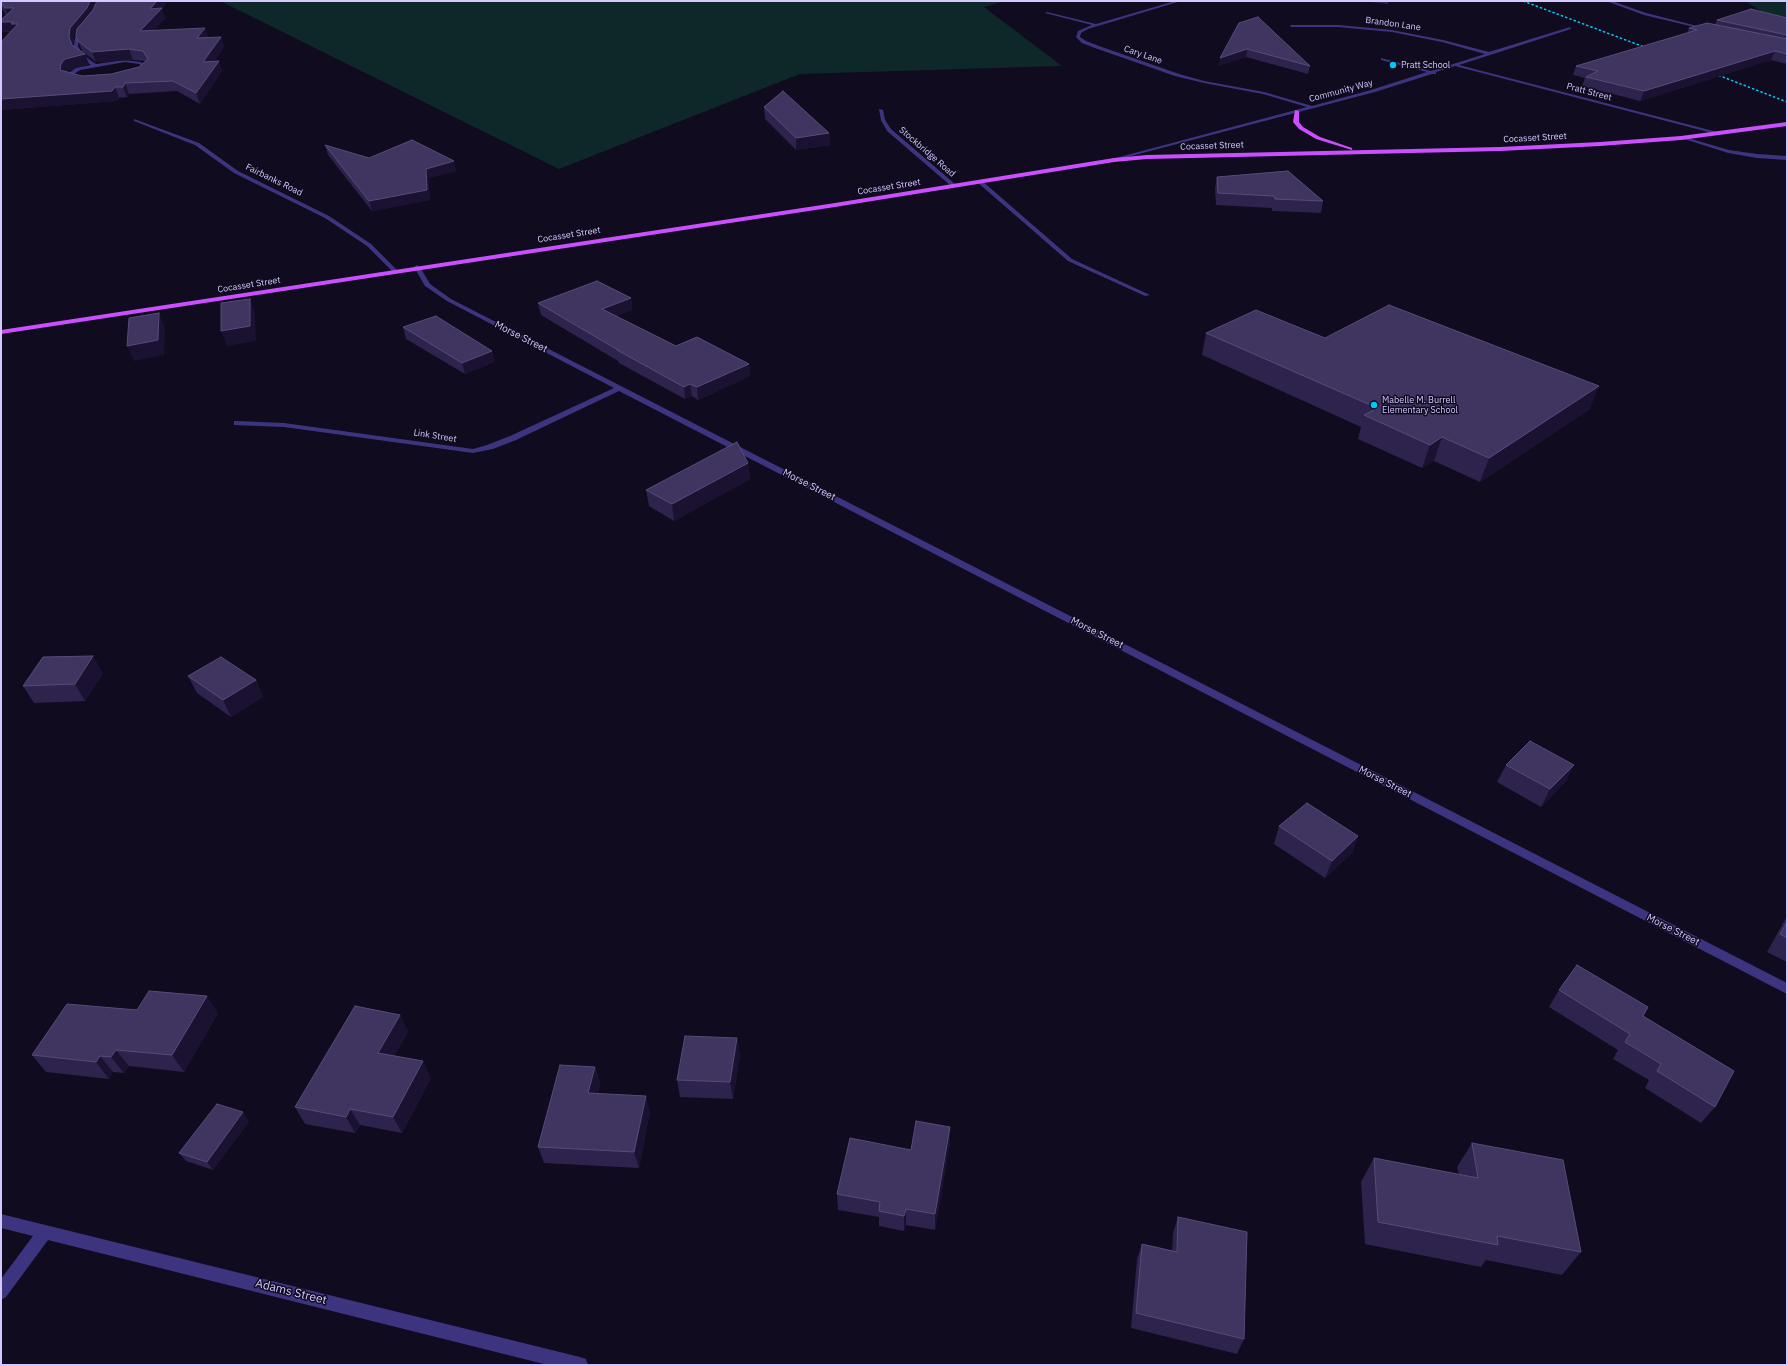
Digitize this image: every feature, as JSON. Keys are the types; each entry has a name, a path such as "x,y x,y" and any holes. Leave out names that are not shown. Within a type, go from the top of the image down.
{"main road":[{"path":"1297,111 1296,122 1301,128 1318,138 1357,152"},
{"name":"Cocasset Street","path":"1,332 417,267 835,205 1114,160 1147,157 1500,149 1718,134 1787,124"}],"street":[{"name":"Cary Lane","path":"1179,1 1095,25 1079,32 1080,40 1177,75 1204,82 1264,93 1312,107"},
{"path":"1608,1 1645,14 1714,31"},
{"path":"1156,2 1167,5"},
{"path":"1047,13 1095,25"},
{"name":"Brandon Lane","path":"1291,26 1344,26 1392,30 1443,41 1490,54"},
{"path":"86,27 77,38 76,46 79,53 95,65"},
{"name":"Community Way","path":"1114,160 1434,73 1570,28"},
{"path":"1383,59 1434,73"},
{"path":"78,83 68,80 68,75 78,69 115,62 140,63 148,66 146,72 141,75"},
{"name":"Pratt Street","path":"1456,65 1718,134"},
{"name":"Stockbridge Road","path":"881,110 883,120 889,130 953,185"},
{"name":"Fairbanks Road","path":"136,120 197,144 236,172 327,217 369,245 395,271"},
{"path":"1683,137 1728,150 1757,156 1787,158"},
{"path":"979,181 1070,260 1147,295"},
{"name":"Morse Street","path":"417,267 424,282 440,295 1787,989"},
{"name":"Link Street","path":"236,423 284,425 459,450 473,450 490,447 513,438 619,388"},
{"name":"Adams Street","path":"1,1220 46,1230 580,1365"},
{"path":"1,1292 46,1230"}],"green space":[{"path":"220,1 1005,1 984,7 1062,66 800,74 559,169"},
{"path":"1745,1 1787,1 1787,19 1769,16"}],"building":[{"path":"1,1 90,1 87,8 70,28 69,37 72,45 85,54 65,59 61,64 60,70 82,76 111,74 139,67 148,59 143,51 129,49 92,52 78,41 76,36 77,29 93,10 97,1 157,1 150,9 162,8 140,31 205,28 197,38 221,37 203,62 219,61 196,93 173,81 125,83 123,87 115,87 112,91 1,99 1,42 18,24 11,24 14,22 1,22 1,20 14,8 5,8"},
{"path":"1751,9 1787,18 1787,35 1717,20"},
{"path":"1258,17 1310,66 1247,49 1220,58 1239,23"},
{"path":"1707,23 1787,39 1787,54 1775,51 1644,91 1586,77 1598,71 1576,66 1697,30 1689,28"},
{"path":"783,91 829,133 796,138 764,107"},
{"path":"412,140 454,161 426,169 427,190 369,201 325,145 369,158"},
{"path":"1288,171 1323,201 1275,199 1274,196 1218,193 1217,177"},
{"path":"597,281 631,298 602,309 676,346 697,337 749,364 697,387 690,384 684,387 617,350 538,303"},
{"path":"250,299 250,326 221,331 221,303"},
{"path":"1389,305 1599,386 1489,458 1442,437 1430,445 1364,415 1377,408 1206,333 1256,310 1325,338"},
{"path":"159,313 158,340 127,346 129,318"},
{"path":"436,316 492,351 462,363 403,327"},
{"path":"737,442 748,463 672,504 646,490"},
{"path":"93,656 75,684 23,686 43,657"},
{"path":"221,657 256,680 223,700 188,676"},
{"path":"1530,741 1574,765 1550,789 1506,765"},
{"path":"1307,803 1358,836 1332,861 1279,826"},
{"path":"1787,922 1787,938 1780,934"},
{"path":"1577,965 1648,1007 1643,1016 1734,1071 1715,1107 1657,1071 1661,1064 1625,1042 1630,1034 1559,990"},
{"path":"149,991 207,996 172,1055 116,1050 111,1057 100,1056 96,1062 32,1055 67,1004 137,1010"},
{"path":"355,1006 400,1015 378,1053 423,1061 393,1117 350,1109 346,1117 295,1107"},
{"path":"685,1036 737,1038 730,1082 677,1080"},
{"path":"560,1065 595,1067 588,1093 646,1096 634,1152 538,1147"},
{"path":"217,1104 243,1112 207,1162 179,1153"},
{"path":"916,1121 950,1127 935,1214 906,1209 904,1216 879,1211 880,1202 837,1194 850,1138 911,1150"},
{"path":"1472,1143 1563,1160 1581,1252 1497,1236 1498,1245 1378,1222 1374,1158 1478,1178"},
{"path":"1178,1217 1247,1232 1244,1339 1136,1313 1142,1244 1177,1252"}],"railway":[{"path":"1523,1 1652,50"},
{"path":"1710,72 1787,102"}],"place":[{"name":"Pratt School","path":"1393,65"},
{"name":"Mabelle M. Burrell Elementary School","path":"1374,405"}]}
